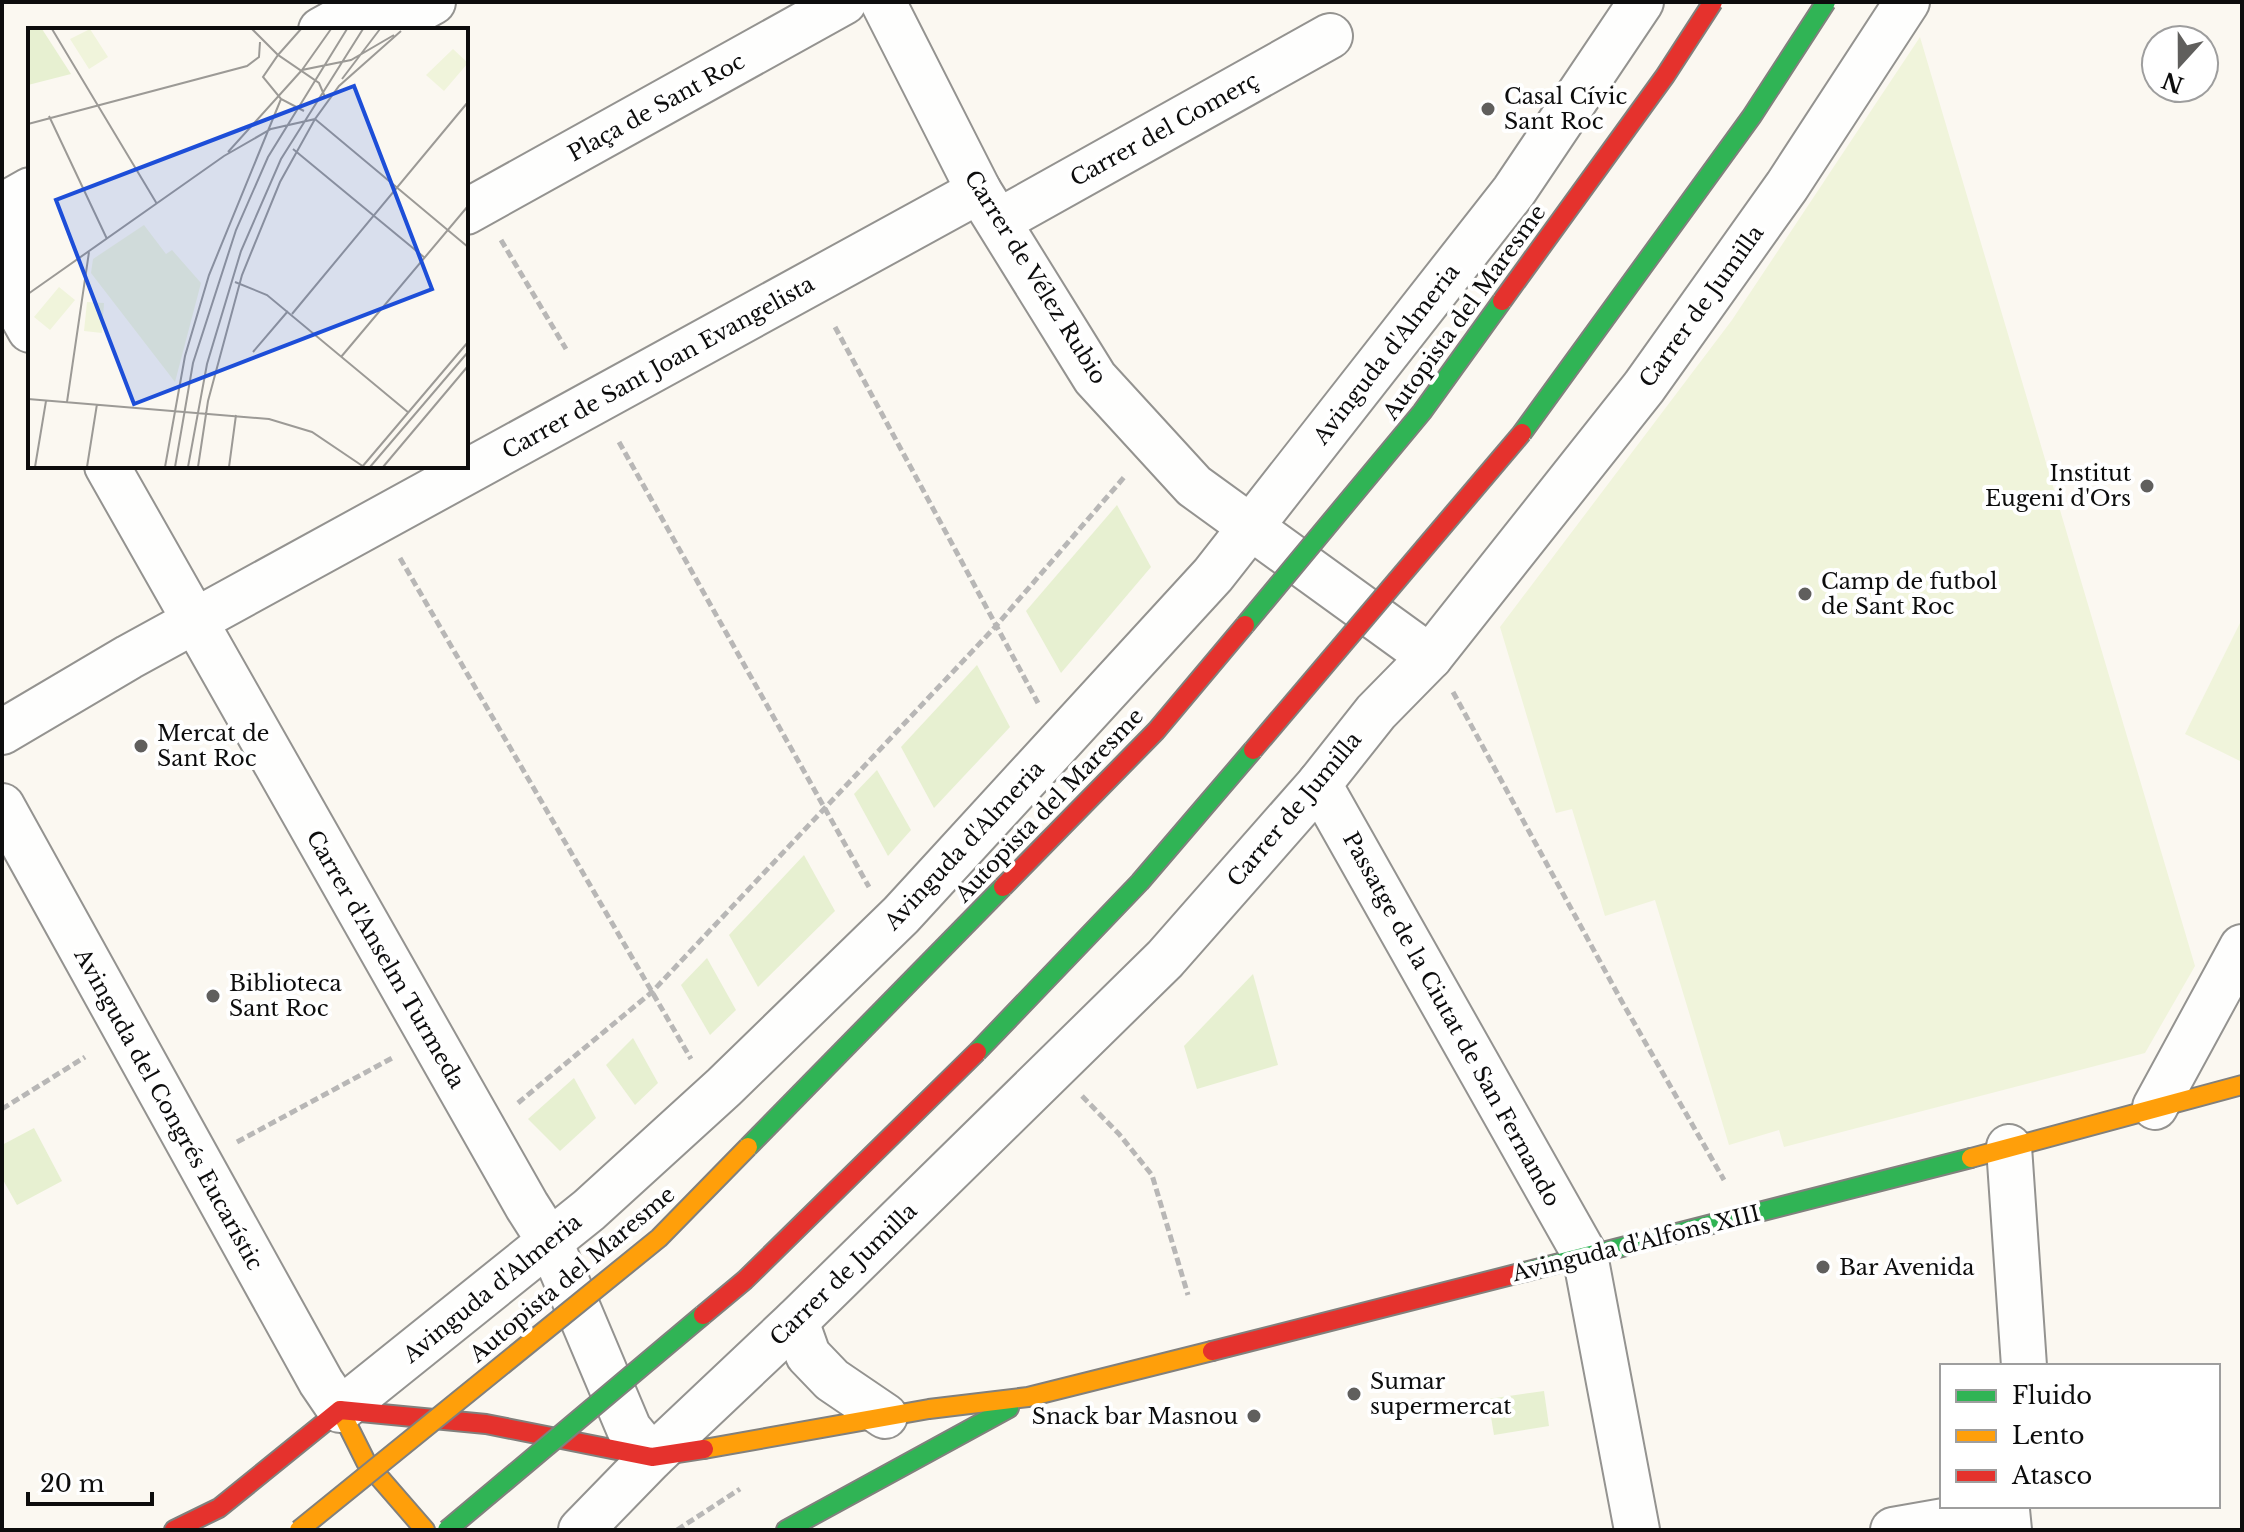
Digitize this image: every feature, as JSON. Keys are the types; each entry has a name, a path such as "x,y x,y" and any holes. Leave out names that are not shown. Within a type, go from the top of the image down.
{"main road":[{"name":"Autopista del Maresme","path":"299,1530 659,1238 1156,731 1422,412 1665,76 1713,2"},
{"path":"447,1530 745,1280 1008,1021 1140,882 1517,440 1752,116 1826,2"},
{"name":"Avinguda d'Alfons XIII","path":"340,1410 486,1424 652,1457 792,1435 885,1416 1028,1397 1747,1215 2242,1085"},
{"name":"Avinguda d'Alfons XIII","path":"786,1530 1028,1397"},
{"path":"174,1530 219,1508 340,1410 366,1462 425,1530"},
{"path":"216,1530 219,1508"}],"street":[{"path":"325,28 372,2"},
{"path":"386,28 433,2"},
{"name":"Plaça de Sant Roc","path":"473,208 844,2"},
{"name":"Carrer de Vélez Rubio","path":"883,2 989,206 1095,378 1194,486 1250,528 1272,540 1438,669"},
{"name":"Avinguda d'Almeria","path":"340,1410 589,1210 724,1087 901,915 1213,575 1514,191 1641,2"},
{"name":"Carrer de Jumilla","path":"581,1530 652,1457 796,1321 1165,959 1319,784 1376,712 1438,669 1787,186 1907,2"},
{"name":"Carrer del Comerç","path":"989,206 1330,36"},
{"path":"2,206 28,191"},
{"name":"Carrer de Sant Joan Evangelista","path":"2,732 194,621 989,206"},
{"path":"28,225 17,238 17,252 28,271"},
{"path":"2,280 28,326"},
{"name":"Carrer d'Anselm Turmeda","path":"108,468 550,1242 629,1429 652,1457"},
{"name":"Passatge de la Ciutat de San Fernando","path":"1319,784 1585,1255 1637,1530"},
{"name":"Avinguda del Congrés Eucarístic","path":"2,806 340,1410"},
{"path":"2155,1107 2242,947"},
{"path":"2009,1147 2024,1364"},
{"path":"796,1321 808,1355 832,1380 885,1416"},
{"path":"2035,1508 2037,1530"},
{"path":"1893,1530 2007,1510 2009,1530"}],"path":[{"path":"473,208 566,349"},
{"path":"835,327 1040,708"},
{"path":"619,442 871,890"},
{"path":"509,1111 652,992 996,626 1126,475"},
{"path":"400,558 693,1063"},
{"path":"1438,669 1621,1000 1717,1169 1747,1215"},
{"path":"230,1145 402,1053"},
{"path":"2,1109 85,1057"},
{"path":"1079,1094 1119,1134 1152,1175 1188,1295"},
{"path":"677,1530 749,1483"}],"green space":[{"name":"Camp de futbol de Sant Roc","path":"1920,37 2195,966 2145,1053 1784,1147 1779,1130 1729,1145 1655,900 1605,916 1572,809 1556,813 1500,627 1732,320"},
{"path":"1117,505 1151,567 1061,673 1026,611"},
{"path":"2242,619 2242,762 2185,734"},
{"path":"977,665 1010,727 934,808 901,747"},
{"path":"877,770 911,830 888,856 854,794"},
{"path":"804,855 835,911 758,987 729,935"},
{"path":"707,958 736,1010 710,1035 681,985"},
{"path":"1253,974 1278,1065 1197,1089 1184,1046"},
{"path":"633,1038 658,1083 635,1105 606,1065"},
{"path":"574,1078 596,1118 560,1151 528,1119"},
{"path":"34,1128 62,1181 17,1205 2,1178 2,1145"},
{"path":"1544,1391 1549,1426 1494,1435 1488,1399"}],"traffic: fast":[{"path":"1522,433 1752,116 1826,2"},
{"path":"1245,625 1422,412 1502,301"},
{"path":"977,1052 1140,882 1253,750"},
{"path":"748,1147 1003,887"},
{"path":"1524,1272 1971,1158"},
{"path":"447,1530 703,1315"},
{"path":"786,1530 1009,1408"}],"traffic: slow":[{"path":"1971,1158 2242,1085"},
{"path":"299,1530 659,1238 748,1147"},
{"path":"704,1449 929,1409 1028,1397 1212,1351"},
{"path":"340,1410 366,1462 425,1530"}],"traffic: jam":[{"path":"1502,301 1665,76 1713,2"},
{"path":"1253,750 1522,433"},
{"path":"1003,887 1156,731 1245,625"},
{"path":"703,1315 745,1280 977,1052"},
{"path":"1212,1351 1524,1272"},
{"path":"174,1530 219,1508 340,1410 486,1424 652,1457 704,1449"}],"place":[{"name":"Casal Cívic Sant Roc","path":"1488,109"},
{"name":"Institut Eugeni d'Ors","path":"2147,486"},
{"name":"Camp de futbol de Sant Roc","path":"1805,594"},
{"name":"Mercat de Sant Roc","path":"141,746"},
{"name":"Biblioteca Sant Roc","path":"213,996"},
{"name":"Bar Avenida","path":"1823,1267"},
{"name":"Sumar supermercat","path":"1354,1394"},
{"name":"Snack bar Masnou","path":"1254,1416"}]}
